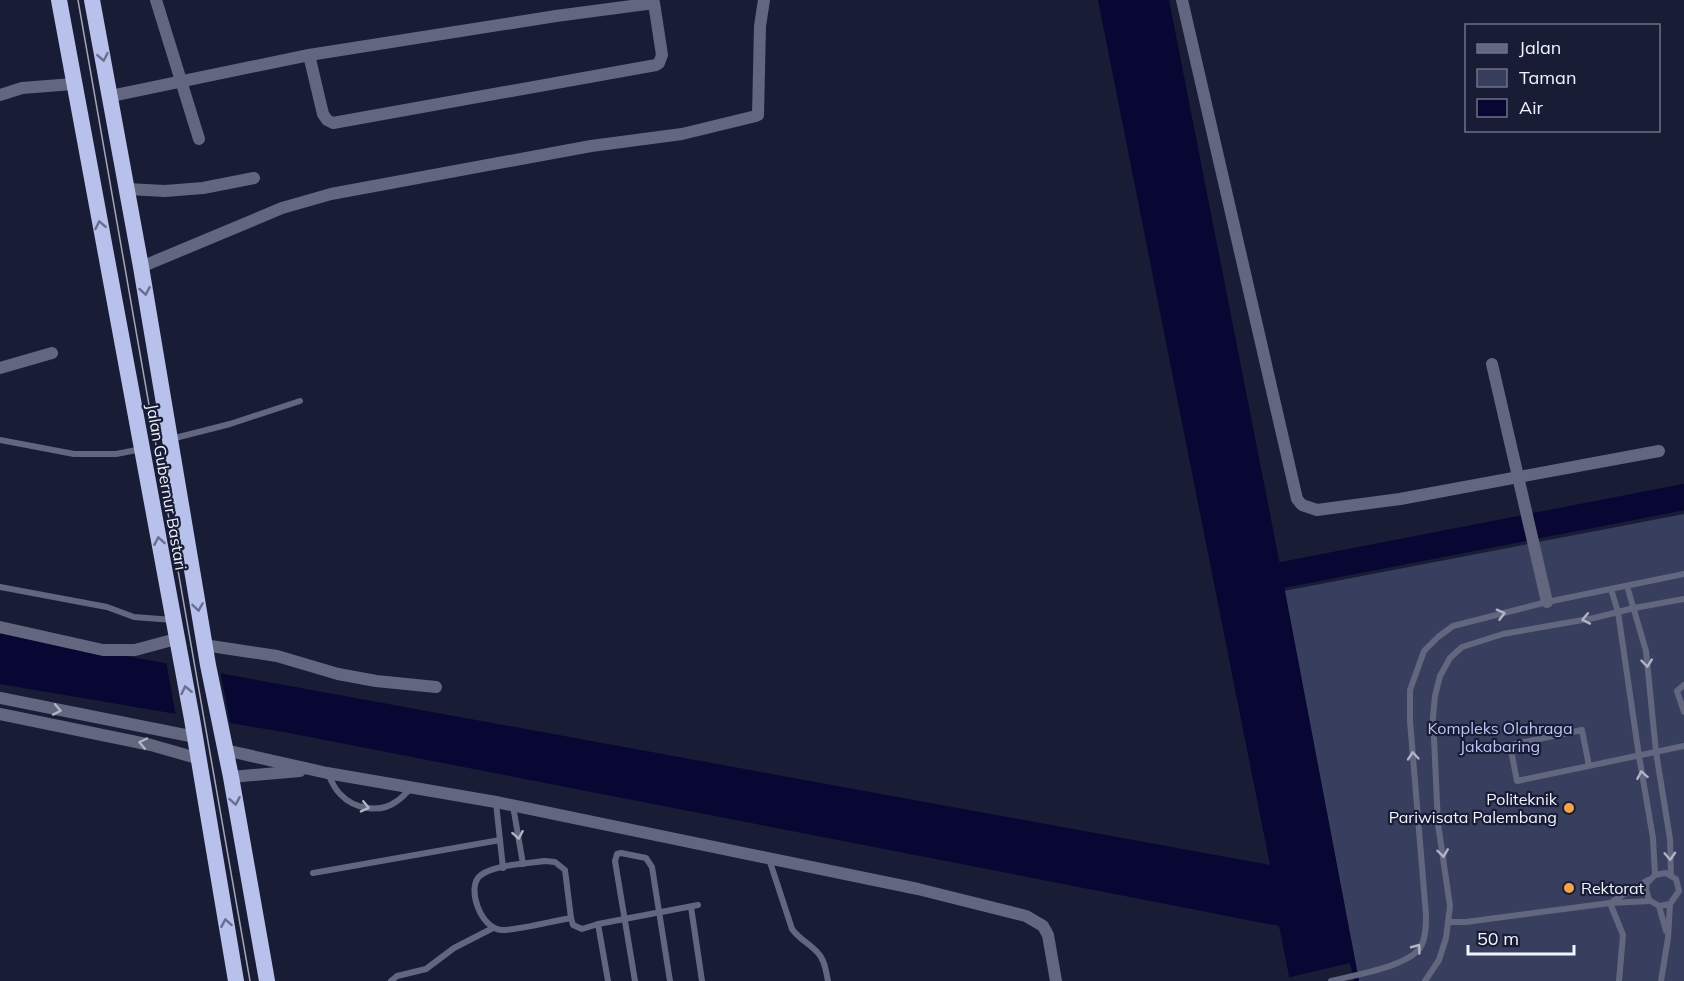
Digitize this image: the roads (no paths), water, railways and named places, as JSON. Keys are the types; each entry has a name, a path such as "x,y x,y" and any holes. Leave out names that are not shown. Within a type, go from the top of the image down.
{"highway":[{"name":"Jalan Gubernur Bastari","path":"59,0 200,759 236,981"},
{"name":"Jalan Gubernur Bastari","path":"92,0 141,267 204,645 231,777 267,981"}],"street":[{"path":"156,0 198,139"},
{"path":"141,267 282,208 331,194 591,146 682,134 756,116 758,115 760,26 764,0"},
{"path":"1182,0 1200,87 1297,499 1302,505 1317,510 1400,499 1659,451"},
{"path":"111,96 309,55 654,2 662,55 656,65 333,123 323,114 309,55"},
{"path":"0,95 22,88 73,84"},
{"path":"127,189 165,191 203,188 254,178"},
{"path":"0,368 52,353"},
{"path":"1492,364 1547,602"},
{"path":"0,627 103,650 135,650 177,639"},
{"path":"204,645 276,656 338,674 376,681 436,687"},
{"path":"0,698 195,737"},
{"path":"0,714 151,745 200,759"},
{"path":"225,750 327,773 513,805 918,889 1026,916 1043,926 1048,935 1056,981"},
{"path":"231,777 313,770"}],"lane":[{"path":"170,439 230,424 300,401"},
{"path":"0,440 74,454 116,454 142,449"},
{"path":"1331,981 1408,958 1420,948 1425,932 1426,915 1410,721 1410,690 1424,651 1453,626 1547,602 1684,574"},
{"path":"1627,586 1646,651 1656,752 1670,839 1673,878 1678,891 1672,903 1660,981"},
{"path":"0,587 107,607 134,617 173,621"},
{"path":"1611,589 1618,612 1653,838 1652,877 1646,889 1650,900 1659,906 1668,938"},
{"path":"1425,981 1439,960 1450,906 1438,824 1433,717 1440,676 1450,658 1462,647 1503,634 1684,599"},
{"path":"1684,685 1677,691 1684,712"},
{"path":"1589,766 1582,730 1510,745 1517,781 1639,756 1684,746"},
{"path":"327,773 341,796 356,805 371,809 385,808 397,802 411,788"},
{"path":"495,802 503,868"},
{"path":"513,805 523,864"},
{"path":"313,873 500,840"},
{"path":"635,981 615,861 617,854 621,853 642,856 652,867 670,981"},
{"path":"769,859 792,929 797,937 819,953 823,959 828,981"},
{"path":"571,918 502,930 494,928 483,920 476,900 475,881 486,872 523,864 555,862 565,870 573,925 582,929 694,906 702,981"},
{"path":"1610,903 1652,877 1666,873 1684,882"},
{"path":"1659,906 1684,898"},
{"path":"1448,922 1466,922 1650,900"},
{"path":"1610,903 1623,935 1619,981"},
{"path":"598,924 608,981"},
{"path":"391,981 397,976 426,969 454,948 494,928"}],"water":[{"path":"1098,0 1169,0 1359,981 1290,981 1279,926 289,733 0,684 0,633 1270,865"}],"waterway":[{"path":"1282,575 1684,497"}],"tram line":[{"path":"78,0 250,981"}],"place":[{"name":"Politeknik Pariwisata Palembang","path":"1569,808"},
{"name":"Rektorat","path":"1569,888"}],"park label":[{"name":"Kompleks Olahraga Jakabaring","path":"1500,737"}]}
